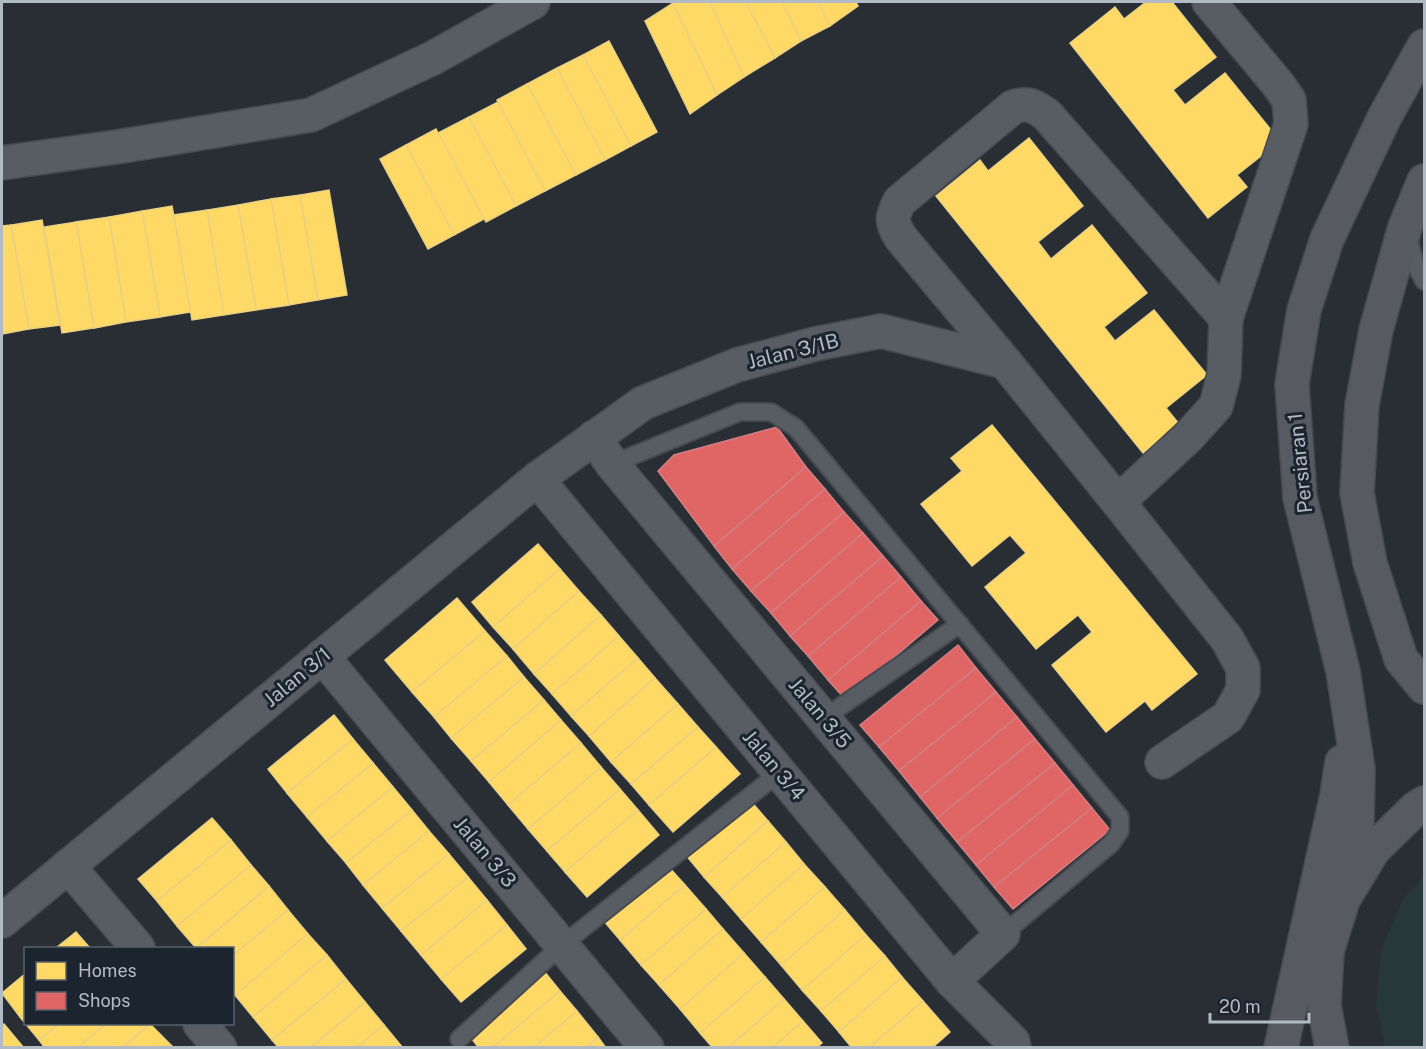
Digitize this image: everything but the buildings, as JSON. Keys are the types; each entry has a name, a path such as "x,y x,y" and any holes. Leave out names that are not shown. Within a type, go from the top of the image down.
{"main road":[{"name":"Persiaran 1","path":"1343,900 1357,824 1358,769 1343,670 1300,498 1292,384 1304,310 1327,239 1384,118 1425,46"},
{"path":"1425,181 1405,227 1376,330 1362,405 1358,494 1370,563 1425,687"},
{"path":"1281,1047 1337,795 1350,710"},
{"path":"1313,1047 1324,1005 1327,951 1343,900 1374,849 1416,808 1425,803"},
{"path":"1324,1005 1332,1047"}],"street":[{"path":"2,163 311,115 433,58 532,2"},
{"path":"1118,502 1188,437 1216,406 1224,375 1226,318 1291,124 1289,100 1209,2"},
{"path":"1162,762 1228,717 1243,690 1243,668 1227,639 1005,362 901,238 894,227 893,214 900,201 1013,107 1022,104 1034,105 1047,115 1226,318"},
{"name":"Jalan 3/1B","path":"594,437 643,403 737,365 815,344 881,331 1005,362"},
{"name":"Jalan 3/5","path":"594,437 612,464 1003,934"},
{"name":"Jalan 3/1","path":"2,921 537,479 594,437"},
{"name":"Jalan 3/4","path":"537,479 952,981 1014,1042 1014,1047"},
{"name":"Jalan 3/3","path":"322,656 647,1047"},
{"path":"69,866 137,947"},
{"path":"952,981 1003,934"},
{"path":"202,1025 220,1047"}],"lane":[{"path":"1405,227 1415,264 1425,281"},
{"path":"612,464 740,412 771,412 796,428 960,624 1120,817 1119,831 1111,844 1003,934"},
{"path":"824,718 960,624"},
{"path":"459,1039 562,945 780,772"}],"shaded area":[{"path":"1424,876 1424,1047 1385,1047 1376,1005 1381,950 1403,899"}]}
